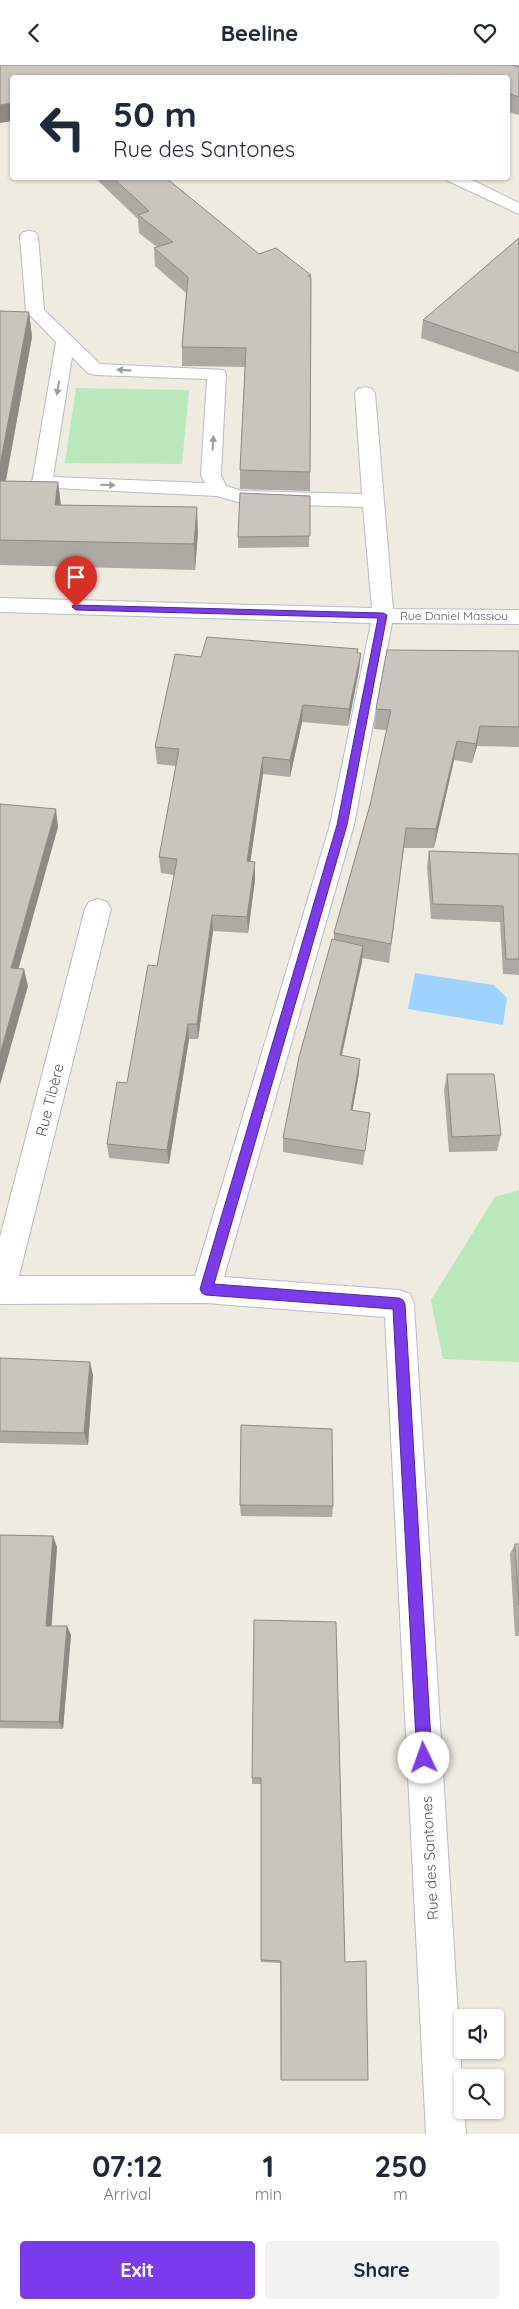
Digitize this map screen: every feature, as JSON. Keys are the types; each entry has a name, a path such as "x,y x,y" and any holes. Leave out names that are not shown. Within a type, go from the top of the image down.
{"street":[{"path":"458,180 519,209"},
{"path":"29,236 35,311 95,369 217,374 211,475 218,489"},
{"path":"66,340 42,483 218,489 241,497 373,501"},
{"path":"1,1290 206,1289 342,825 383,615 365,393"},
{"name":"Rue Daniel Massiou","path":"0,605 519,617"},
{"name":"Rue Tibère","path":"1,1290 98,909"},
{"name":"Rue des Santones","path":"206,1289 399,1304 446,2134"}],"green space":[{"path":"76,388 189,390 182,464 65,463"},
{"path":"519,1190 519,1362 443,1359 431,1300 495,1197"}],"water":[{"path":"415,973 494,985 507,998 503,1025 408,1009"}],"building":[{"path":"0,65 512,65 519,67 519,97 510,94 510,75 10,75 10,103 0,105"},
{"path":"115,180 169,180 259,254 276,248 311,275 308,276 311,278 310,472 240,470 246,348 182,347 188,277 154,248 173,242 138,215 149,211"},
{"path":"519,238 519,353 423,320"},
{"path":"0,311 29,312 0,465"},
{"path":"0,481 58,482 55,505 197,507 194,544 0,540"},
{"path":"240,493 310,496 310,536 238,537"},
{"path":"207,637 358,649 357,653 361,653 349,709 303,705 290,760 263,757 247,861 255,862 247,917 212,915 197,1024 188,1024 167,1150 107,1144 117,1082 127,1083 148,965 157,966 177,859 159,857 179,749 155,747 175,654 201,657"},
{"path":"387,650 519,651 519,727 480,726 476,744 457,741 436,829 406,828 391,944 334,933 370,805 391,710 376,709"},
{"path":"0,804 56,809 11,968 24,969 0,1054"},
{"path":"429,851 519,854 519,959 506,959 503,906 433,904"},
{"path":"332,939 363,946 340,1055 360,1059 351,1110 370,1113 365,1151 283,1138 299,1057"},
{"path":"447,1074 494,1074 501,1135 452,1137"},
{"path":"0,1358 90,1362 84,1433 0,1431"},
{"path":"241,1425 332,1429 333,1506 240,1505"},
{"path":"0,1535 53,1536 46,1626 67,1626 59,1722 0,1721"},
{"path":"515,1544 519,1544 519,1605"},
{"path":"254,1620 336,1622 345,1962 366,1961 368,2080 281,2080 281,1961 261,1960 261,1778 252,1778"}],"route":[{"path":"76,607 383,615 342,825 206,1289 399,1304 424,1758"}]}
